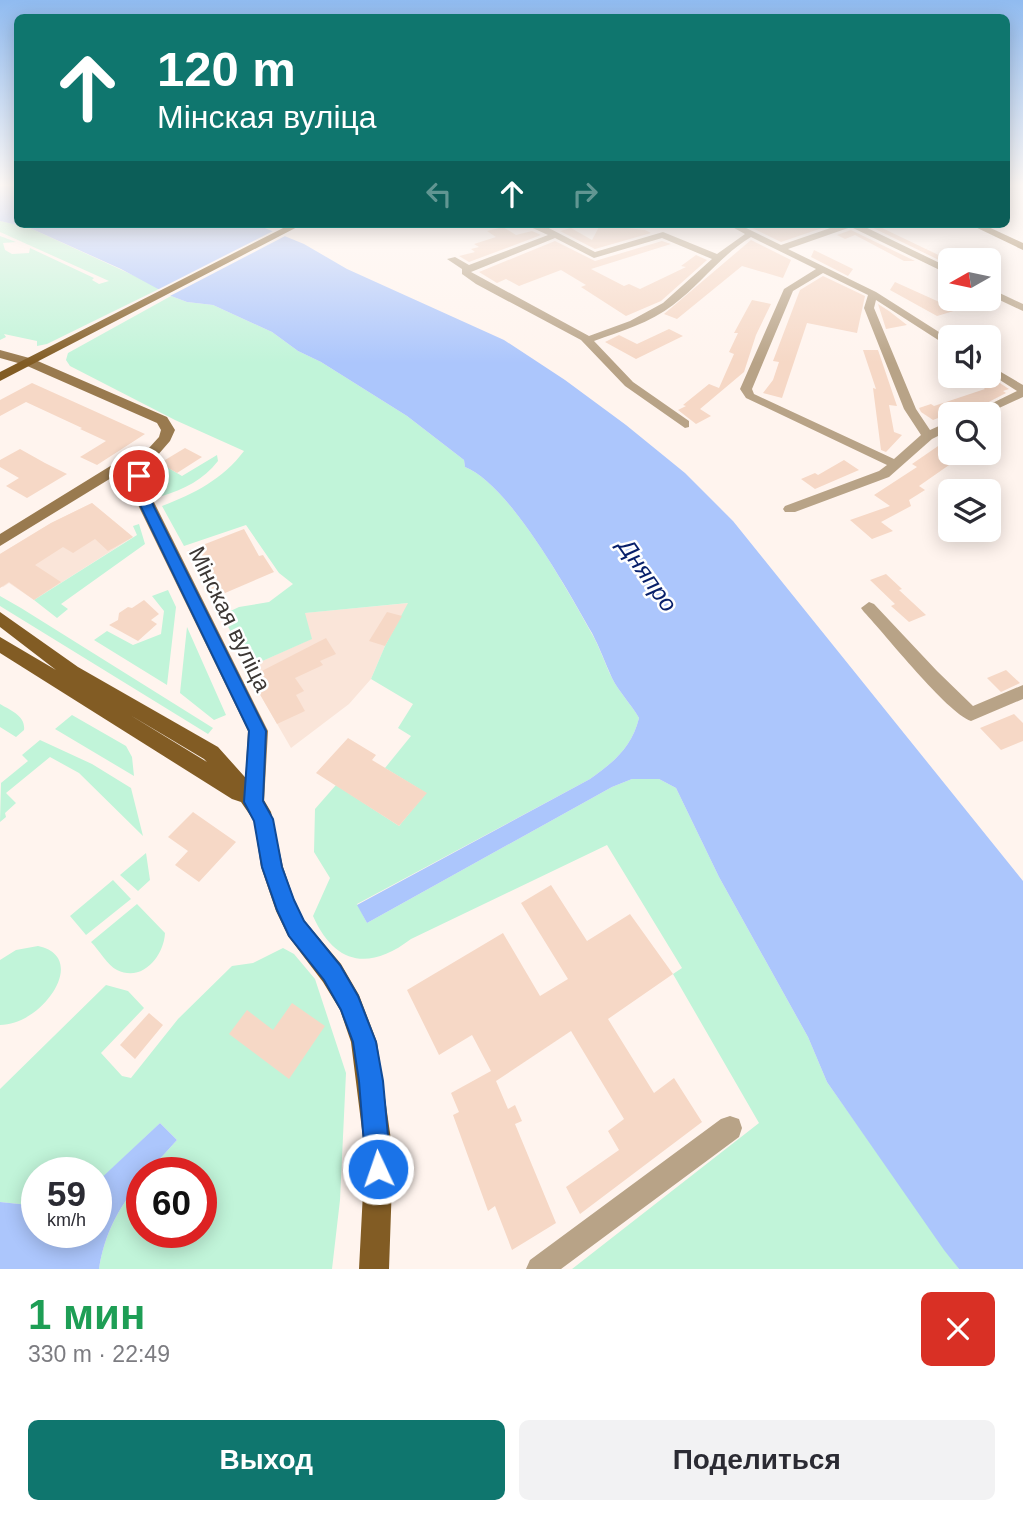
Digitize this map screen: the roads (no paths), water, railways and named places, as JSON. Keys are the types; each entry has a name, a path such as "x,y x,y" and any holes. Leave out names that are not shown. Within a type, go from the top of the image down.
{"main road":[{"path":"0,377 259,244"},
{"path":"0,618 72,672 211,753 254,802 264,819 272,867 296,928 332,972 350,1004 364,1042 379,1154 374,1269"},
{"path":"0,644 254,802"}],"street":[{"path":"531,244 465,272 587,340 629,384 685,424"},
{"path":"572,244 594,256 633,244"},
{"path":"685,244 716,257"},
{"path":"587,340 632,323 675,299 731,244"},
{"path":"773,244 873,294 938,335"},
{"path":"781,248 792,244"},
{"path":"893,244 938,266"},
{"path":"452,259 468,269"},
{"path":"823,269 789,289 746,389 750,396 895,464"},
{"path":"873,294 869,308 910,409 928,436"},
{"path":"1001,297 1023,308"},
{"path":"0,354 30,362 162,420 168,430 165,438 142,463 117,468 0,541"},
{"path":"1001,376 1023,391 1001,402"},
{"path":"790,509 884,474 928,436 938,431"},
{"name":"Мінская вуліца","path":"142,463 140,488 148,507 258,731 254,802"},
{"path":"869,608 900,638 946,693 971,714 1023,692"},
{"path":"539,1269 730,1128"}],"water":[{"name":"Дняпро","path":"66,244 304,244 347,269 504,340 626,425 685,473 733,521 1023,881 1023,1269 959,1269 944,1250 827,1082 808,1037 719,877 676,788 659,779 632,779 612,787 367,923 357,905 590,779 627,746 639,718 615,683 592,633 536,541 500,495 465,467 464,460 407,416 321,362 298,351 272,332 213,305 187,302 171,296 121,269"},
{"path":"160,1123 177,1140 162,1157 126,1157 126,1200 112,1227 112,1168"},
{"path":"0,1202 21,1204 21,1248 104,1248 99,1269 0,1269"}]}
